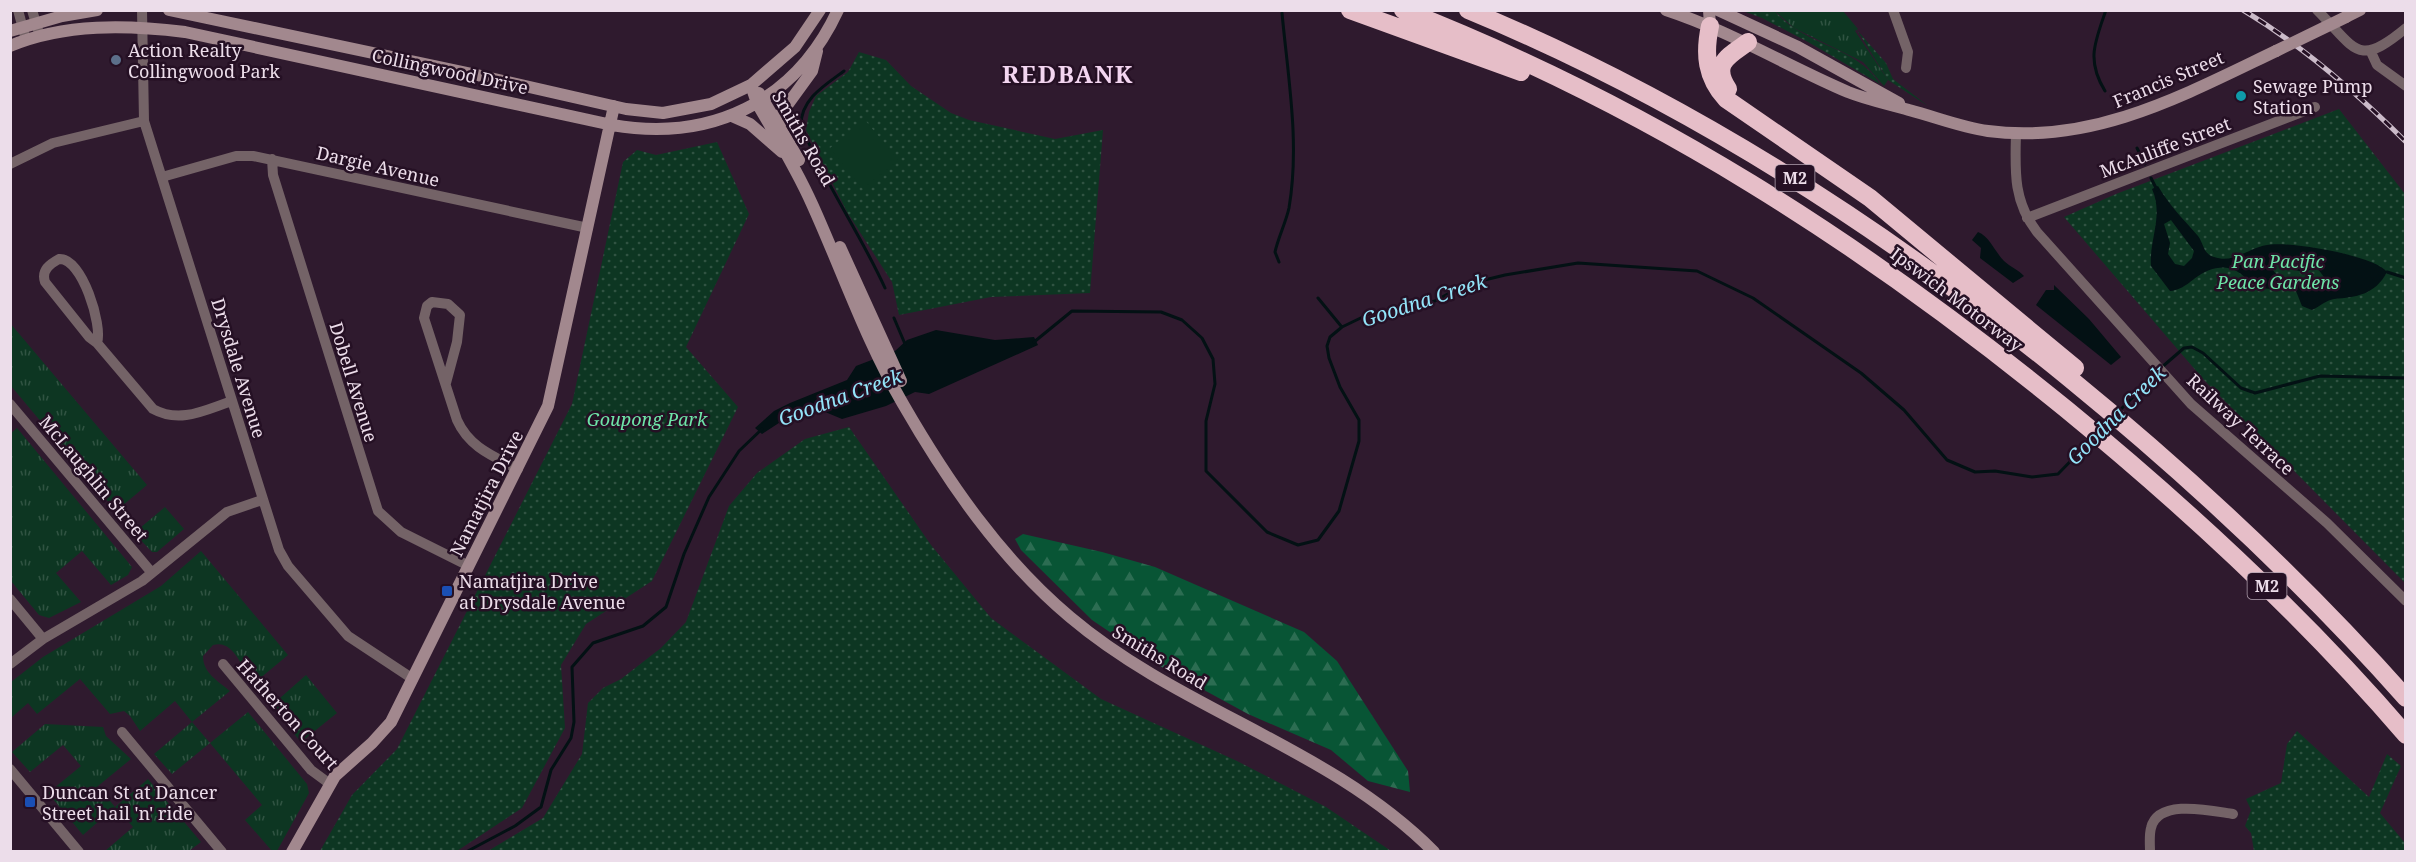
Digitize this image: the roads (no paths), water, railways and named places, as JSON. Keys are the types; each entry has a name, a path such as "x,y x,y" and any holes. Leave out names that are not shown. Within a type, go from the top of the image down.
{"highway":[{"path":"1350,10 1525,73 1550,73"},
{"name":"Ipswich Motorway","path":"1403,10 1550,73 1661,129 1795,209 1940,311 2117,450 2203,525 2285,604 2406,735"},
{"name":"Ipswich Motorway","path":"1468,10 1629,83 1784,172 1941,278 2095,393 2136,427 2153,449 2289,576 2406,699"},
{"path":"1713,14 1706,53 1714,82 1732,104 1764,123 1870,198 2095,393"},
{"path":"1748,42 1727,56 1722,64 1721,74 1731,94 1764,123"}],"main road":[{"path":"16,29 34,16 97,10"},
{"name":"Collingwood Drive","path":"169,10 642,112 679,112 711,104 751,85 795,47 820,10"},
{"name":"Collingwood Drive","path":"10,46 40,36 98,28 142,27 185,32 612,125 649,130 676,130 732,116 760,100 797,71 819,44 838,10"},
{"name":"Francis Street","path":"1666,10 1736,14 1909,110"},
{"name":"Francis Street","path":"1713,14 1748,42 1848,92 1963,126 2016,133 2073,130 2122,120 2164,103 2360,10"},
{"path":"780,125 780,115 812,71 819,44"},
{"name":"Smiths Road","path":"751,85 790,159 921,432 969,509 1029,580 1069,617 1112,651 1150,676 1326,768 1387,811 1434,852"},
{"name":"Smiths Road","path":"760,100 780,125 813,188 881,349"},
{"name":"Namatjira Drive","path":"292,852 330,784 386,729 518,469 553,392 612,125 614,106"},
{"path":"732,116 750,124 790,159"}],"street":[{"path":"18,10 16,29 26,40"},
{"name":"Drysdale Avenue","path":"142,10 144,122 279,550 288,566 337,626 366,650 413,679"},
{"path":"1893,10 1908,52 1906,68"},
{"path":"2317,10 2357,49 2371,52 2382,47 2406,28"},
{"path":"34,16 40,36"},
{"path":"2371,52 2377,65 2406,86"},
{"name":"McAuliffe Street","path":"2027,218 2315,107"},
{"path":"10,164 53,143 144,122"},
{"name":"Railway Terrace","path":"2016,133 2014,182 2027,218 2175,386 2222,433 2326,523 2406,601"},
{"name":"Dargie Avenue","path":"162,177 237,156 272,159 588,228"},
{"name":"Dobell Avenue","path":"272,159 273,175 378,511 401,532 469,566"},
{"path":"98,343 99,332 81,274 70,261 59,259 46,268 45,282 144,401 163,415 189,416 232,401"},
{"path":"446,383 457,342 460,315 448,304 432,302 427,306 424,318 457,420 467,436 486,453 518,469"},
{"name":"McLaughlin Street","path":"10,404 152,573"},
{"path":"10,664 43,639 152,573 227,512 262,500"},
{"path":"10,599 43,639"},
{"name":"Hatherton Court","path":"223,664 311,770 330,784"},
{"path":"122,732 222,852"},
{"path":"10,769 79,852"},
{"path":"2150,852 2151,828 2161,814 2189,807 2233,814"}],"water":[{"path":"2158,186 2198,236 2210,256 2221,259 2235,257 2267,245 2293,245 2349,255 2366,260 2387,272 2377,286 2371,290 2357,296 2325,302 2312,310 2302,306 2296,291 2263,288 2226,268 2207,271 2180,288 2170,291 2151,266 2157,209 2152,189","holes":["2171,220 2194,251 2192,258 2184,266 2175,264 2168,254 2170,243 2164,224","2276,264 2299,271 2318,269 2324,277 2324,283 2314,288 2277,275 2272,269"]},
{"path":"1978,232 1989,241 2004,261 2024,276 2013,283 1980,258 1981,248 1972,240"},
{"path":"2054,285 2089,319 2121,357 2111,365 2036,305 2046,290 2054,290"},
{"path":"936,330 995,340 1034,337 1038,345 929,394 915,392 886,406 842,419 818,409 785,419 762,434 755,428 774,411 847,380 856,366 895,351 907,340"}],"waterway":[{"path":"2105,91 2096,70 2094,51 2106,10"},
{"path":"1279,262 1275,252 1289,208 1293,159 1292,110 1282,13"},
{"path":"844,71 822,87 810,100 802,116 801,125 820,167 885,288"},
{"path":"2137,148 2145,164"},
{"path":"2151,178 2157,190"},
{"name":"Goodna Creek","path":"1034,342 1072,311 1161,312 1182,320 1202,338 1213,359 1215,384 1206,421 1206,471 1267,532 1298,545 1318,540 1339,511 1359,441 1359,420 1340,387 1329,358 1327,346 1330,337 1342,327 1371,313 1413,308 1435,301 1464,285 1505,275 1578,263 1697,271 1753,298 1861,373 1904,410 1947,460 1975,472 1995,471 2032,477 2058,474 2092,439"},
{"path":"2387,272 2406,278"},
{"path":"1318,298 1341,326"},
{"path":"894,318 905,344"},
{"name":"Goodna Creek","path":"2162,367 2184,348 2192,347 2203,353 2241,388 2255,393 2320,376 2406,378"},
{"name":"Goodna Creek","path":"2118,412 2158,372"},
{"name":"Goodna Creek","path":"466,852 515,826 541,807 551,770 571,738 574,722 572,667 593,643 643,626 666,607 684,554 709,497 739,451 762,429"}],"railway":[{"path":"2243,10 2287,39 2329,71 2406,142"}],"place":[{"name":"Action Realty Collingwood Park","path":"116,60"},
{"name":"Sewage Pump Station","path":"2241,96"},
{"name":"Namatjira Drive at Drysdale Avenue","path":"447,591"},
{"name":"Duncan St at Dancer Street hail 'n' ride","path":"30,802"}],"district":[{"name":"REDBANK","path":"1068,73"}],"park label":[{"name":"Pan Pacific Peace Gardens","path":"2278,271"},
{"name":"Goupong Park","path":"647,419"}]}
